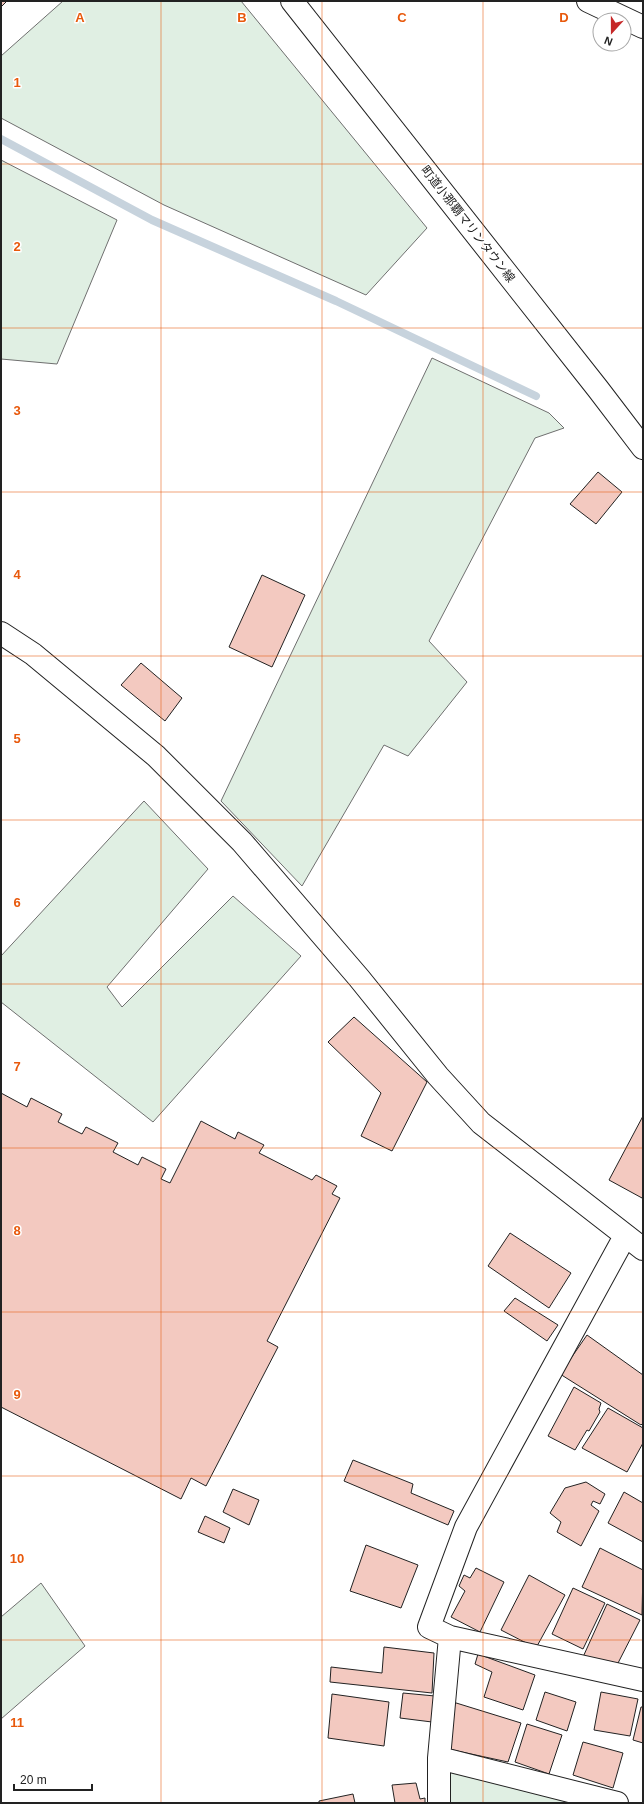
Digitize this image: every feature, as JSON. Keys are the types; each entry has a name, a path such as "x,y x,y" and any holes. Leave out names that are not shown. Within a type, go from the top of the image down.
{"street":[{"name":"町道小那覇マリンタウン線","path":"292,1 643,448"},
{"path":"588,1 643,26"},
{"path":"1,633 33,654 156,756 242,842 359,978 438,1076 481,1123 643,1249"},
{"path":"625,1236 466,1527 429,1627 450,1637 643,1680"},
{"path":"439,1803 439,1758 450,1637"},
{"path":"439,1758 617,1803"}],"green space":[{"path":"63,1 241,1 427,228 366,295 164,205 1,118 1,56"},
{"path":"1,160 117,220 57,364 1,359"},
{"path":"432,358 549,413 564,428 535,438 429,641 467,682 408,756 384,745 302,886 221,801"},
{"path":"144,801 208,869 107,987 122,1007 233,896 301,956 153,1122 1,1002 1,956"},
{"path":"41,1583 85,1646 1,1719 1,1617"},
{"path":"446,1766 587,1803 446,1803"}],"building":[{"path":"1,1 7,1 1,7"},
{"path":"598,472 622,492 596,524 570,504"},
{"path":"262,575 305,595 272,667 229,647"},
{"path":"141,663 182,698 165,721 121,685"},
{"path":"354,1017 427,1082 392,1151 361,1136 381,1093 328,1042"},
{"path":"1,1093 27,1107 31,1098 62,1114 58,1122 82,1134 86,1127 118,1143 113,1152 138,1165 142,1157 166,1169 161,1179 170,1183 201,1121 235,1139 238,1132 264,1145 259,1153 312,1180 316,1175 337,1186 332,1194 340,1198 267,1341 278,1347 206,1486 191,1478 181,1499 1,1407"},
{"path":"643,1116 643,1196 642,1198 609,1180"},
{"path":"510,1233 571,1273 549,1308 488,1266"},
{"path":"515,1298 558,1325 547,1341 504,1311"},
{"path":"587,1335 643,1375 643,1423 641,1425 560,1374"},
{"path":"574,1387 601,1403 599,1409 600,1412 589,1431 587,1430 575,1450 548,1436"},
{"path":"608,1408 643,1428 643,1443 627,1472 582,1448"},
{"path":"353,1460 413,1484 411,1493 454,1511 448,1525 344,1481"},
{"path":"586,1482 605,1494 600,1504 593,1501 591,1505 599,1511 581,1546 557,1532 561,1522 550,1513 565,1488"},
{"path":"233,1489 259,1500 249,1525 223,1512"},
{"path":"624,1492 643,1503 643,1542 608,1523"},
{"path":"205,1516 230,1528 224,1543 198,1532"},
{"path":"366,1545 418,1565 401,1608 350,1591"},
{"path":"600,1548 643,1570 642,1615 582,1587"},
{"path":"476,1568 504,1582 480,1632 451,1617 465,1591 459,1586 464,1575 470,1578"},
{"path":"529,1575 565,1595 536,1648 501,1630"},
{"path":"573,1588 605,1603 583,1649 552,1634"},
{"path":"607,1604 640,1620 616,1667 583,1657"},
{"path":"384,1647 434,1653 432,1693 330,1682 331,1667 382,1673"},
{"path":"478,1654 535,1675 523,1710 484,1697 492,1672 475,1664"},
{"path":"545,1692 576,1702 567,1731 536,1720"},
{"path":"601,1692 638,1699 630,1736 594,1730"},
{"path":"403,1693 435,1696 432,1722 400,1718"},
{"path":"332,1694 389,1702 384,1746 328,1738"},
{"path":"453,1702 521,1723 508,1762 448,1749"},
{"path":"641,1707 643,1707 643,1743 633,1740"},
{"path":"527,1724 562,1735 549,1774 515,1762"},
{"path":"583,1742 623,1753 613,1788 573,1775"},
{"path":"416,1783 420,1799 425,1798 425,1803 395,1803 392,1785"},
{"path":"353,1794 355,1803 319,1803 319,1801"}],"waterway":[{"path":"1,139 152,220 336,301 536,396"}]}
